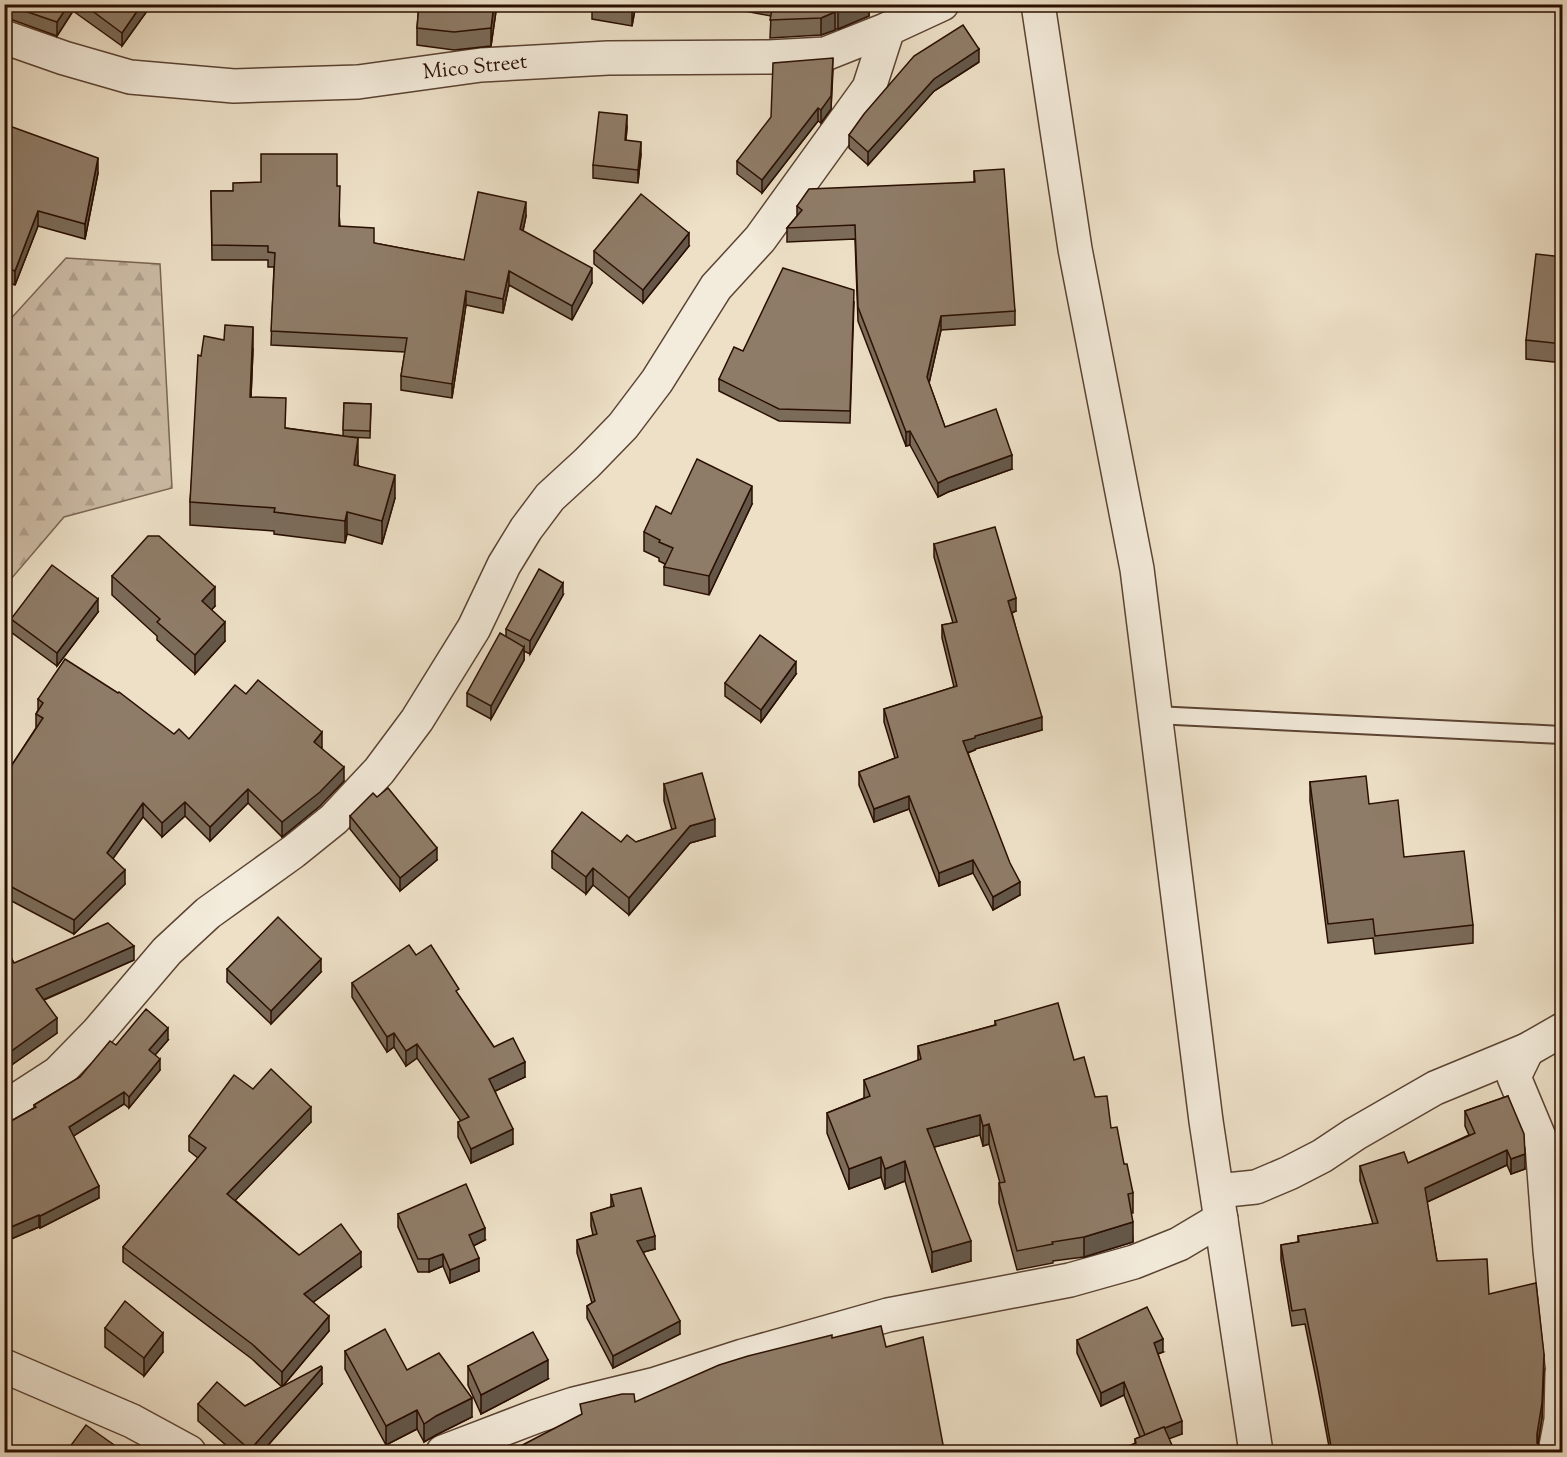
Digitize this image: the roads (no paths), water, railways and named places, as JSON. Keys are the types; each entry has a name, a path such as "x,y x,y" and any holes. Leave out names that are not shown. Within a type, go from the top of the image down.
{"street":[{"name":"Mico Street","path":"4,37 64,58 130,77 234,86 358,82 481,65 597,59 825,54 942,4"},
{"path":"1038,4 1075,249 1137,569 1204,1110 1256,1452"},
{"path":"4,1108 58,1073 98,1032 176,944 208,913 293,852 334,819 379,771 417,720 474,628 504,565 526,529 550,497 609,441 637,408 657,381 716,287 760,239 869,88 888,29"},
{"path":"443,1452 574,1404 656,1384 888,1314 1070,1280 1134,1262 1179,1244 1219,1205 1323,1156 1355,1134 1435,1088 1527,1050 1563,1030"},
{"path":"1527,1050 1514,1077 1542,1144 1550,1250 1563,1364"},
{"path":"4,1366 132,1421 189,1452"},
{"path":"1555,1452 1561,1420 1563,1373"}],"lane":[{"path":"1155,715 1563,735"}]}
